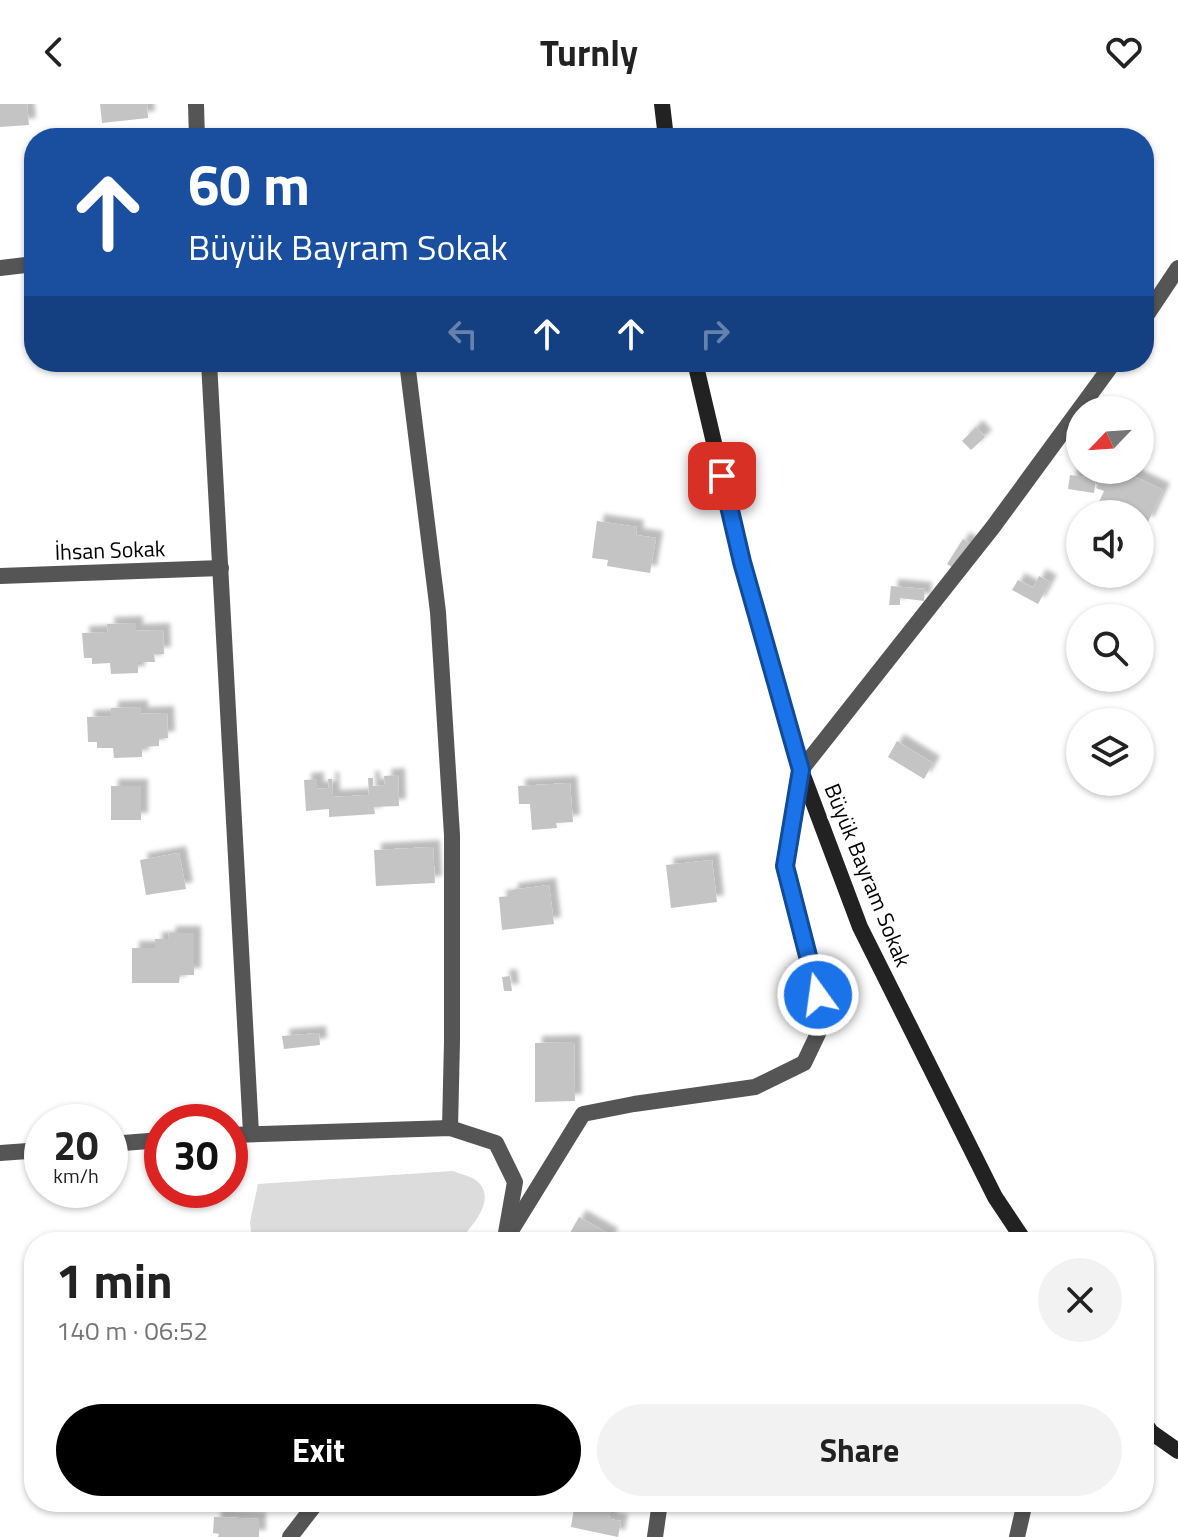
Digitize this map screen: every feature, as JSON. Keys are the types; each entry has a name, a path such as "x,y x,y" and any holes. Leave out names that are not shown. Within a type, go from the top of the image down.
{"street":[{"path":"196,104 197,128"},
{"path":"662,104 665,128"},
{"path":"0,268 24,265"},
{"path":"1154,304 1178,268"},
{"path":"210,372 251,1133"},
{"path":"408,372 438,612 452,835 450,1128"},
{"name":"Büyük Bayram Sokak","path":"697,372 742,562 801,770 860,927 995,1197 1018,1232"},
{"path":"510,1232 583,1114 755,1087 804,1063 824,1021 785,866 801,770 993,527 1107,372"},
{"name":"İhsan Sokak","path":"0,576 221,568"},
{"path":"248,1133 450,1128 496,1143 515,1182 506,1232"},
{"path":"0,1153 24,1151"},
{"path":"1154,1434 1178,1451"},
{"path":"290,1537 309,1512"},
{"path":"655,1537 659,1512"},
{"path":"1017,1537 1023,1512"}],"shaded area":[{"path":"453,1171 477,1181 485,1196 480,1213 467,1232 251,1232 250,1222 258,1184"}],"building":[{"path":"0,104 27,104 29,125 0,127"},
{"path":"100,104 147,104 148,118 102,123"},
{"path":"976,427 985,437 971,450 962,441"},
{"path":"1069,484 1095,484 1094,493 1068,489"},
{"path":"1098,484 1150,484 1163,490 1154,509 1154,500 1100,500 1104,491 1096,488"},
{"path":"597,521 637,527 636,535 656,538 650,573 607,566 608,560 592,558"},
{"path":"963,539 974,546 958,571 947,564"},
{"path":"1039,576 1050,582 1038,604 1012,590 1018,580 1033,588"},
{"path":"891,586 925,589 924,601 900,598 900,605 889,605"},
{"path":"136,623 136,631 163,630 164,654 154,654 155,662 138,662 138,673 111,674 110,663 92,664 92,658 84,658 82,633 108,632 107,624"},
{"path":"141,707 141,714 167,713 168,738 159,739 159,746 142,747 142,757 114,758 113,748 97,748 97,742 88,742 87,717 111,716 111,708"},
{"path":"897,741 933,763 924,779 888,757"},
{"path":"398,775 399,806 374,807 375,814 329,817 329,809 306,811 304,780 317,779 317,789 329,788 328,779 332,779 333,797 369,795 368,778 373,778 373,786 385,785 384,776"},
{"path":"570,783 573,822 556,823 557,828 532,830 530,804 519,804 518,786"},
{"path":"111,786 141,786 141,820 111,820"},
{"path":"433,847 435,883 376,886 374,850"},
{"path":"179,853 186,889 146,895 140,860"},
{"path":"712,860 717,902 671,908 666,865"},
{"path":"549,885 554,924 502,930 499,897 511,896 511,890"},
{"path":"169,933 194,933 194,975 180,975 179,983 132,983 132,948 155,948 155,939 168,939"},
{"path":"510,976 512,991 504,991 502,977"},
{"path":"319,1033 320,1045 284,1049 282,1036"},
{"path":"574,1042 575,1101 535,1102 535,1043"},
{"path":"579,1217 606,1232 571,1232"},
{"path":"573,1512 610,1512 609,1519 621,1521 618,1537 571,1527"},
{"path":"214,1517 259,1519 259,1537 218,1537 219,1534 213,1533"}],"route":[{"path":"722,476 742,562 801,770 785,866 818,995"}]}
